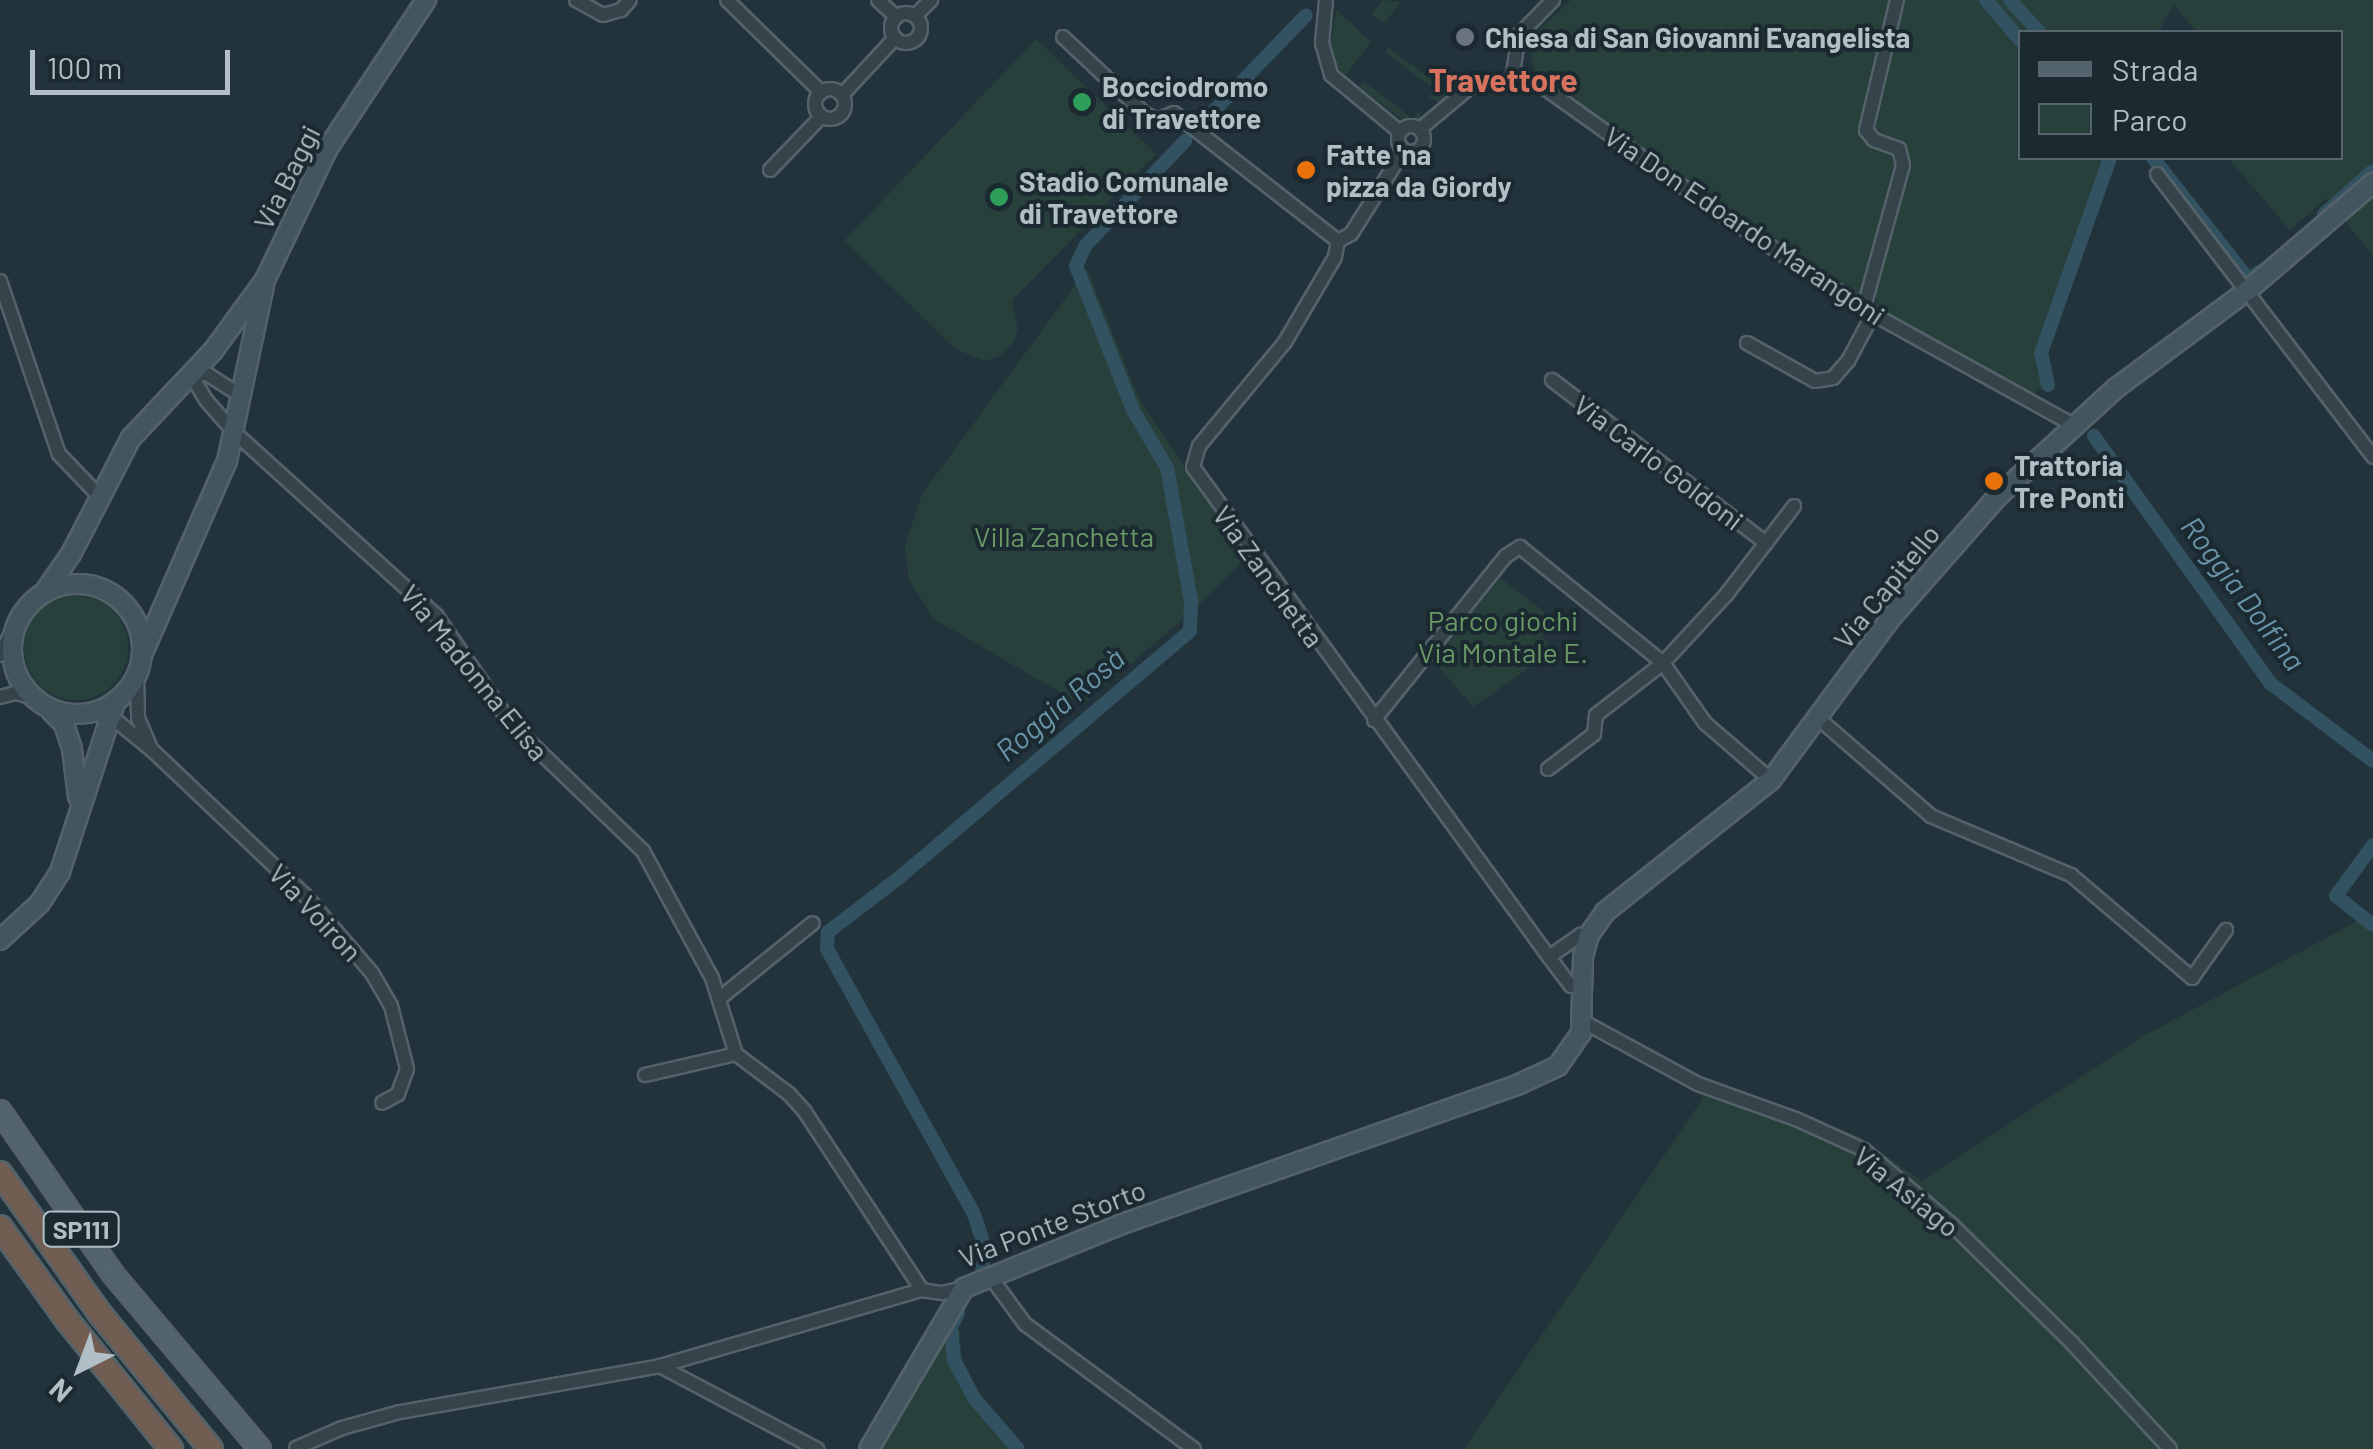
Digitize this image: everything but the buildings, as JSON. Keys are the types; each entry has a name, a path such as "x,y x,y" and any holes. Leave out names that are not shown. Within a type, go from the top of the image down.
{"highway":[{"path":"0,1174 101,1315 211,1449"},
{"path":"0,1227 67,1320 172,1449"}],"main road":[{"name":"SP111","path":"0,1111 112,1273 260,1449"}],"street":[{"name":"Via Baggi","path":"0,655 33,600 60,574 131,438 191,375 265,280 328,148 426,0"},
{"path":"576,0 603,15 622,10 630,0"},
{"path":"727,0 821,92"},
{"path":"878,0 896,17"},
{"path":"916,16 931,0"},
{"path":"1326,0 1322,43 1331,75 1400,132"},
{"path":"1420,129 1469,88 1512,79 1519,36 1553,0"},
{"path":"1747,343 1815,381 1833,378 1848,361 1869,311 1904,157 1899,149 1874,140 1866,130 1897,0"},
{"path":"905,13 916,16 921,24 918,38 904,44 895,38 891,26 896,17 905,13"},
{"path":"1063,37 1145,114 1158,120 1174,113 1338,242"},
{"path":"821,117 833,119 842,114 842,94 895,38"},
{"name":"Via Don Edoardo Marangoni","path":"1512,79 1546,89 1721,214 1869,311 2074,425"},
{"path":"821,117 814,102 821,92 834,89 842,94"},
{"path":"770,170 821,117"},
{"path":"1409,126 1420,129 1422,146 1412,152 1404,150 1398,142 1400,132 1409,126"},
{"name":"Via Zanchetta","path":"1404,150 1350,234 1338,242 1336,256 1285,342 1199,446 1193,467 1549,957 1571,986 1580,987"},
{"path":"2158,174 2373,456"},
{"name":"Via Capitello","path":"1549,957 1581,935 1589,935 1619,900 1771,780 1890,619 1942,557 2074,425 2248,290 2373,183"},
{"name":"Via Baggi","path":"0,940 8,926 40,902 60,872 78,828 106,710 140,665 227,461 265,280"},
{"path":"0,281 59,454 86,488 98,496"},
{"path":"191,375 207,374 243,397"},
{"name":"Via Madonna Elisa","path":"191,375 234,432 436,616 511,724 643,851 720,998 736,1054"},
{"name":"Via Carlo Goldoni","path":"1552,380 1766,544"},
{"name":"Via Carlo Goldoni","path":"1548,769 1594,734 1596,716 1662,664 1794,506"},
{"path":"1374,720 1506,556 1520,547 1662,664 1705,724 1771,780"},
{"path":"46,590 80,584 114,595 136,622 140,665"},
{"name":"Via Baggi","path":"15,626 13,664 40,702 64,724 72,749 78,776 78,828"},
{"name":"Via Voiron","path":"140,665 138,718 152,750"},
{"path":"0,697 14,694 63,713 106,710"},
{"name":"Via Voiron","path":"106,710 304,894 372,973 391,1006 407,1069 398,1094 382,1103"},
{"path":"1819,719 1931,816 2071,875 2192,978 2226,930"},
{"path":"98,748 108,738 132,733"},
{"path":"720,998 814,923"},
{"path":"1582,1021 1580,987 1589,935"},
{"name":"Via Ponte Storto","path":"296,1448 342,1428 400,1412 660,1366 922,1290 942,1294 964,1288 989,1275 1537,1078 1558,1066 1574,1046 1582,1021"},
{"name":"Via Asiago","path":"1582,1021 1698,1084 1796,1119 1864,1150 1979,1251 2072,1342 2170,1449"},
{"path":"644,1075 736,1054 789,1094 805,1112 922,1290"},
{"path":"989,1275 1025,1324 1194,1449"},
{"path":"869,1449 964,1288"},
{"path":"660,1366 817,1449"}],"green space":[{"path":"1383,0 1401,2 1384,24 1371,14"},
{"path":"1571,0 2373,0 2373,256 2326,198 2290,230 2230,160 2343,160 2343,30 2195,30 2174,5 2159,30 2018,30 2018,160 2107,160 2108,169 2036,367 2044,387 2027,398 1882,317 1875,307 1878,276 1911,161 1897,158 1861,291 1854,299 1552,93 1535,73 1530,52 1538,31"},
{"path":"1336,9 1371,42 1345,76 1337,67 1331,43"},
{"name":"Stadio Comunale di Travettore","path":"1036,39 1156,154 1012,300 1018,329 1013,343 1002,355 985,361 957,350 844,241"},
{"path":"1388,47 1449,93 1440,102 1429,98 1435,90 1385,52"},
{"path":"1363,81 1413,119 1419,112 1423,119 1418,123 1403,120 1359,87"},
{"name":"Villa Zanchetta","path":"1087,269 1140,401 1246,557 1193,611 1082,705 934,619 909,580 905,546 922,494"},
{"name":"Parco giochi Via Montale E.","path":"1500,578 1559,623 1542,636 1554,651 1473,707 1434,661"},
{"path":"76,596 96,600 113,611 124,628 128,648 124,668 113,685 96,696 76,700 56,696 39,685 28,668 24,648 28,628 39,611 56,600"},
{"path":"2367,916 2373,920 2373,1449 1464,1449 1699,1104 1710,1079 1858,1136 1922,1181 2140,1038"},
{"path":"959,1329 964,1373 1023,1449 878,1449 941,1330"}],"waterway":[{"name":"Roggia Dolfina","path":"1986,0 2018,38"},
{"path":"2010,0 2037,30"},
{"name":"Roggia Rosà","path":"1208,117 1306,15"},
{"name":"Roggia Rosà","path":"982,1268 986,1251 974,1214 827,949 828,932 900,877 1190,631 1191,601 1167,468 1133,410 1076,266 1086,245 1185,141"},
{"name":"Roggia Dolfina","path":"2048,385 2041,353 2109,160"},
{"path":"2155,160 2249,280 2259,272"},
{"path":"2324,214 2373,171"},
{"name":"Roggia Dolfina","path":"2094,436 2270,683 2373,761"},
{"name":"Roggia Dolfina","path":"2373,845 2336,896 2373,925"},
{"name":"Roggia Rosà","path":"958,1313 951,1327 954,1360 974,1398 1018,1449"}],"place":[{"name":"Chiesa di San Giovanni Evangelista","path":"1465,37"},
{"name":"Bocciodromo di Travettore","path":"1082,102"},
{"name":"Fatte 'na pizza da Giordy","path":"1306,170"},
{"name":"Stadio Comunale di Travettore","path":"999,197"},
{"name":"Trattoria Tre Ponti","path":"1994,481"}],"district":[{"name":"Travettore","path":"1503,79"}]}
